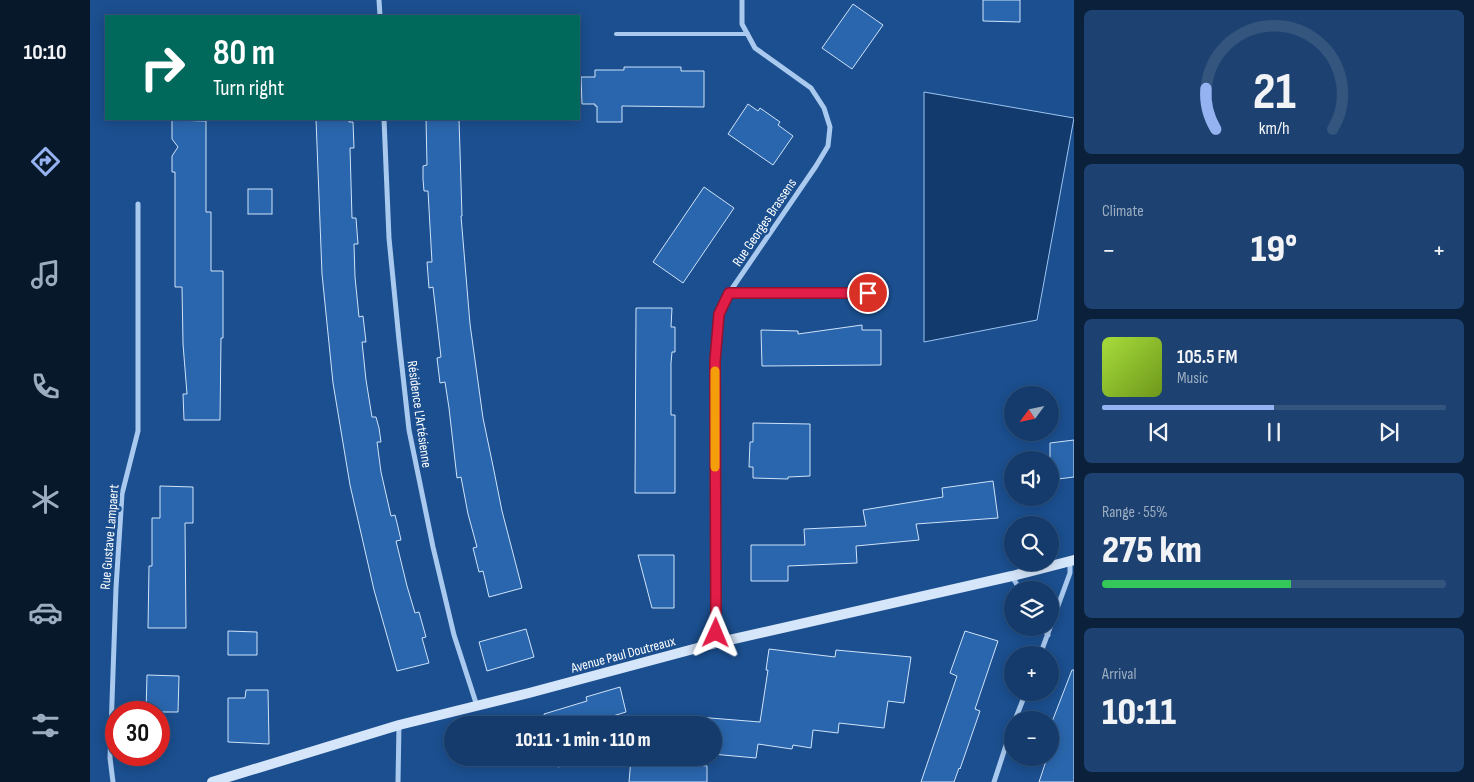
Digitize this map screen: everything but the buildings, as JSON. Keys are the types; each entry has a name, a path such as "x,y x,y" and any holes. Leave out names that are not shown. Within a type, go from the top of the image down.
{"street":[{"path":"379,0 380,15"},
{"name":"Rue Georges Brassens","path":"716,643 715,361 719,314 729,293 828,146 830,127 824,108 811,88 755,48 742,24 742,0"},
{"name":"Résidence L'Artésienne","path":"384,120 389,238 398,340 409,430 433,547 454,635 477,706"},
{"name":"Rue Gustave Lampaert","path":"113,782 110,758 116,588 122,494 138,431 138,204"},
{"path":"1059,604 1070,573 1072,561"},
{"name":"Avenue Paul Doutreaux","path":"212,782 399,725 716,643 1072,561"},
{"path":"1012,576 1015,581"},
{"path":"398,782 399,725"},
{"path":"994,782 1004,751"}],"lane":[{"path":"616,34 748,34"},
{"path":"729,293 868,293"}],"water":[{"path":"924,92 1074,118 1037,320 924,342"}],"slow traffic":[{"path":"715,371 715,467"}],"route":[{"path":"716,633 715,361 719,314 729,293 868,293"}]}
